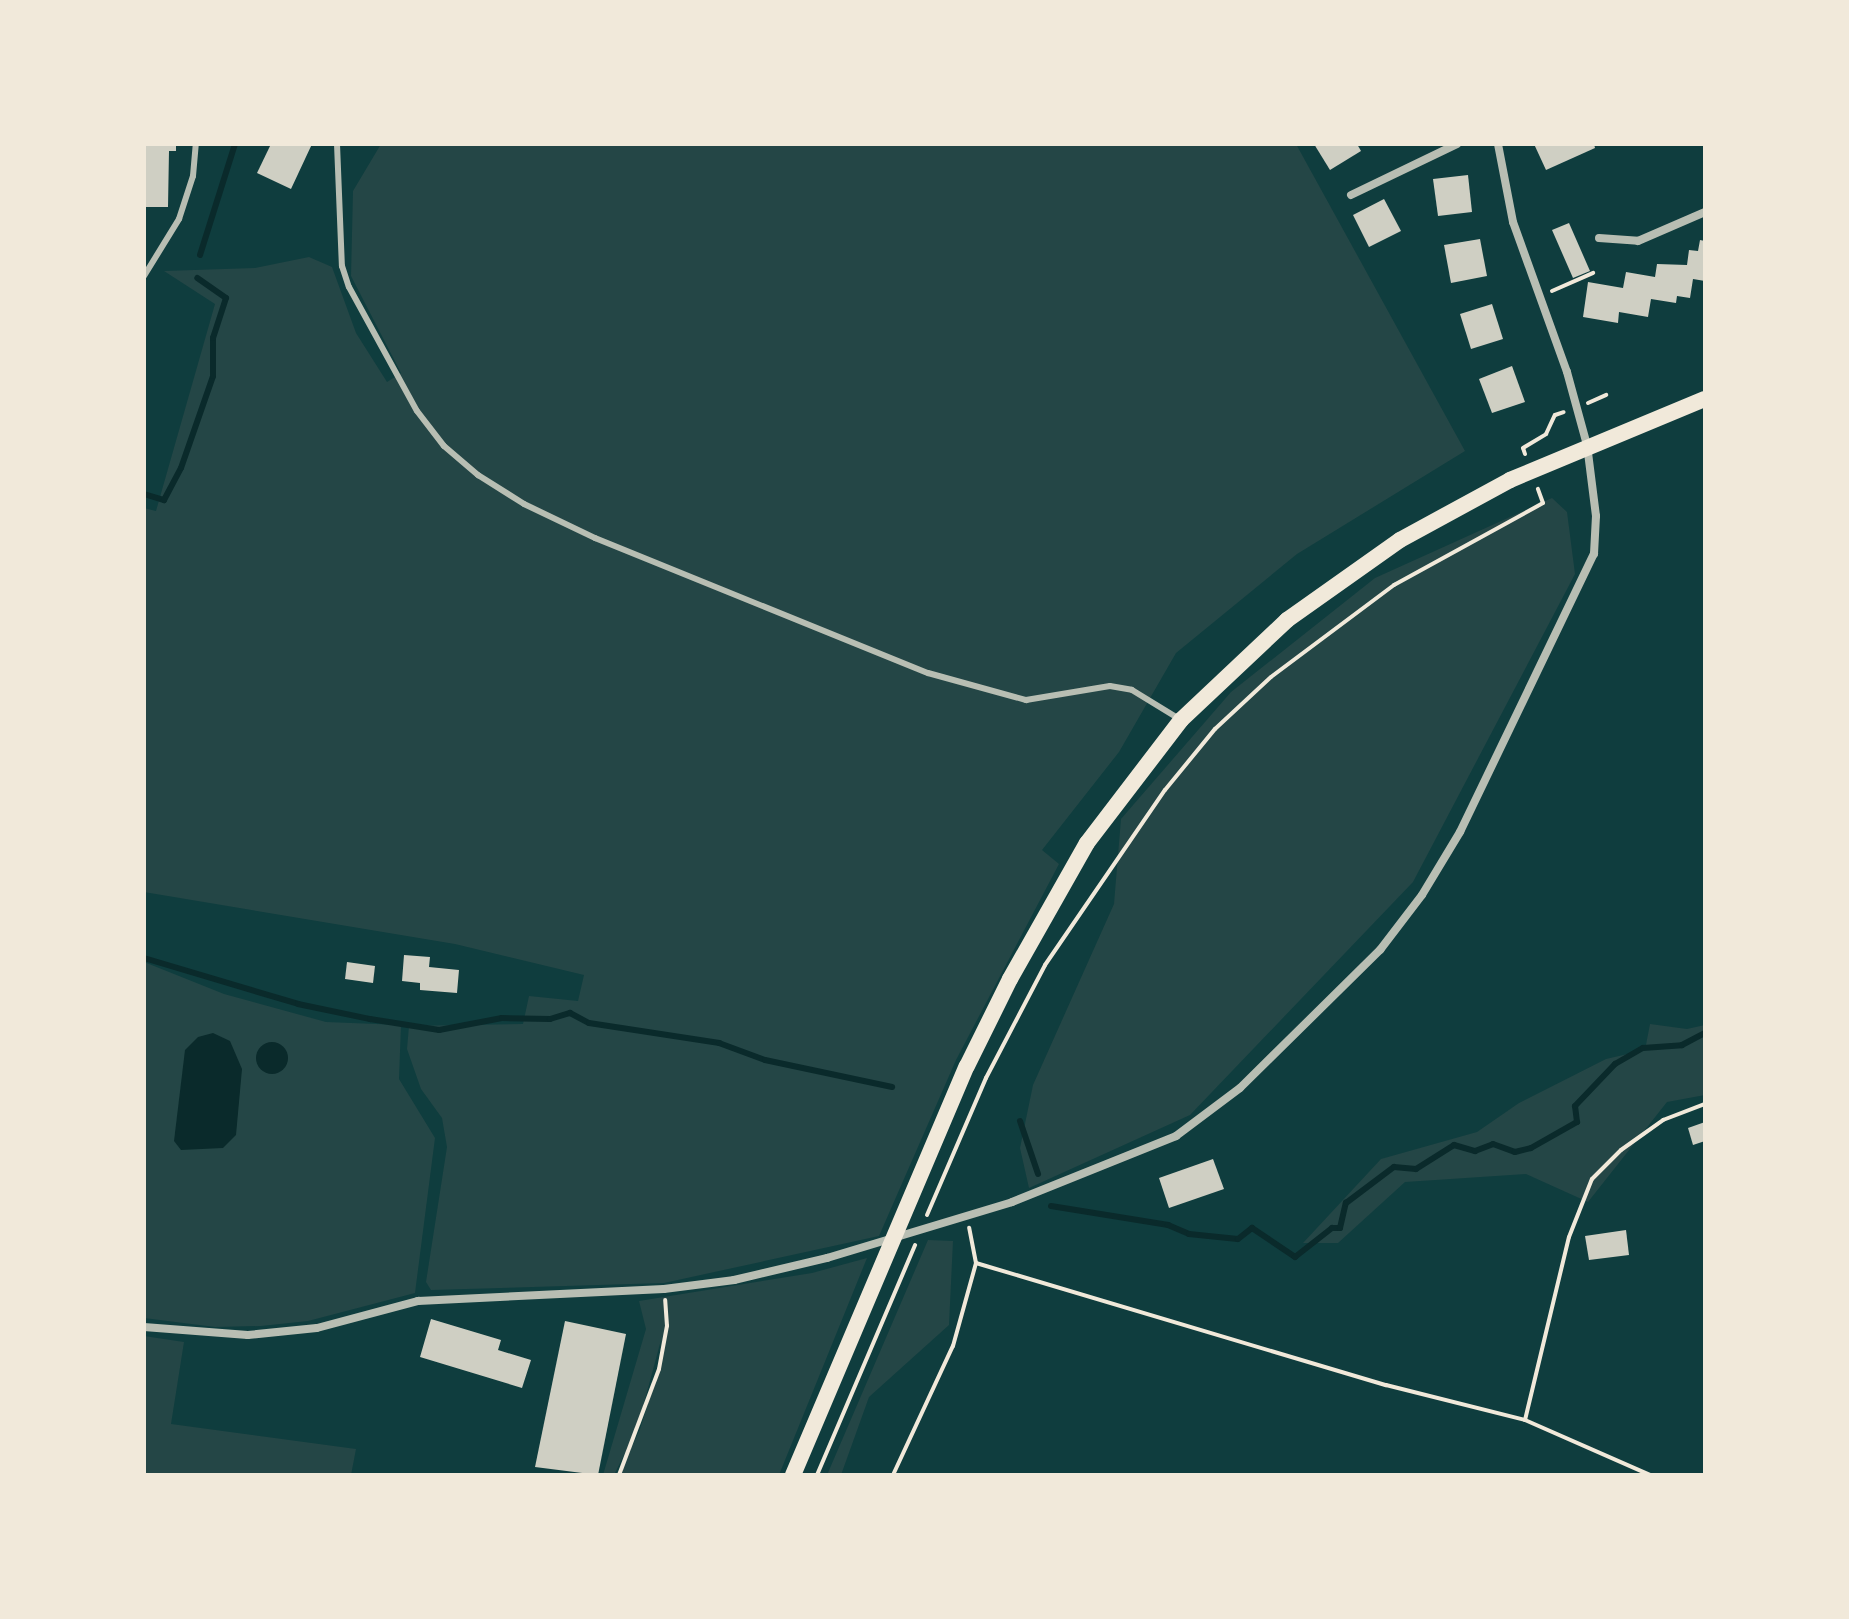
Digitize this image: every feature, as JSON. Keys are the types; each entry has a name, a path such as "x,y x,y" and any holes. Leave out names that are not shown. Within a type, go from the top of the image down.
{"main road":[{"path":"793,1475 955,1093 1056,894 1131,780 1181,720 1224,676 1347,575 1531,471 1587,445 1705,399"}],"street":[{"path":"1351,195 1457,144"},
{"path":"144,1327 248,1335 317,1328 418,1301 664,1289 827,1258 967,1218 1147,1150 1191,1126 1240,1088 1380,950 1422,895 1460,832 1594,554 1596,516 1587,445 1577,407 1513,222 1498,144"},
{"path":"1599,238 1638,241 1705,212"}],"lane":[{"path":"144,276 179,219 193,176 196,144"},
{"path":"337,144 342,266 349,287 417,411 444,446 478,475 524,504 595,538 928,673 1026,700 1110,686 1132,690 1181,720"}],"path":[{"path":"1552,291 1593,273"},
{"path":"937,1192 986,1078 1045,965 1103,876 1215,729 1271,677 1394,585 1543,503 1523,448 1546,434 1555,415 1577,407"},
{"path":"1525,1420 1569,1237 1592,1179 1621,1150 1663,1120 1705,1104"},
{"path":"893,1475 953,1346 976,1263 967,1218"},
{"path":"976,1263 1386,1385 1525,1420 1650,1475"},
{"path":"619,1475 659,1369 667,1326 664,1289"},
{"path":"817,1475 893,1295"}],"shaded area":[{"path":"381,144 1296,144 1465,451 1297,554 1176,653 1119,752 1042,850 1059,864 956,1060 879,1236 664,1283 431,1290 426,1282 447,1147 442,1118 421,1089 407,1049 409,1026 523,1024 529,996 578,1001 584,975 455,944 144,892 144,508 156,511 215,304 164,271 255,268 309,257 332,267 356,333 387,382 401,373 351,276 353,191"},
{"path":"1552,498 1567,512 1575,574 1413,882 1190,1115 1029,1188 1020,1148 1033,1085 1114,904 1121,819 1231,692 1375,578"},
{"path":"144,962 224,994 326,1022 401,1025 399,1079 435,1138 415,1293 308,1321 261,1326 215,1327 144,1318"},
{"path":"1650,1024 1687,1029 1705,1025 1705,1095 1667,1102 1588,1202 1526,1174 1405,1182 1338,1243 1303,1243 1381,1159 1477,1132 1519,1103 1606,1059 1645,1050"},
{"path":"213,1033 230,1041 242,1069 236,1135 223,1148 181,1150 174,1141 185,1050 198,1037"},
{"path":"272,1042 283,1047 288,1058 283,1069 272,1074 261,1069 256,1058 261,1047"},
{"path":"928,1240 953,1241 949,1325 869,1397 841,1475 827,1475"},
{"path":"867,1258 779,1475 619,1475 640,1429 659,1369 661,1340 637,1429 614,1475 603,1475 646,1329 639,1301 812,1273"},
{"path":"144,1336 184,1342 171,1424 356,1449 351,1475 144,1475"}],"building":[{"path":"144,144 176,144 176,151 169,151 168,207 144,207"},
{"path":"271,144 312,144 291,189 257,173"},
{"path":"1314,144 1357,144 1361,151 1330,170"},
{"path":"1534,144 1594,144 1595,148 1546,170"},
{"path":"1468,175 1472,212 1438,216 1433,179"},
{"path":"1384,199 1401,231 1369,247 1353,215"},
{"path":"1569,223 1590,271 1573,278 1552,230"},
{"path":"1480,239 1487,276 1451,283 1444,245"},
{"path":"1700,240 1705,241 1705,281 1693,279 1690,298 1677,296 1676,303 1651,299 1648,317 1619,312 1618,323 1583,317 1588,282 1623,288 1626,272 1655,277 1657,264 1687,265 1689,250 1698,251"},
{"path":"1492,304 1503,339 1471,349 1460,314"},
{"path":"1512,366 1525,402 1492,413 1479,379"},
{"path":"404,955 430,957 429,967 459,970 457,993 420,990 420,983 402,981"},
{"path":"347,962 375,966 373,983 345,979"},
{"path":"1705,1122 1705,1141 1693,1145 1688,1128"},
{"path":"1213,1159 1224,1189 1169,1208 1159,1178"},
{"path":"1626,1230 1629,1255 1589,1260 1585,1236"},
{"path":"431,1319 501,1340 498,1350 531,1360 522,1388 420,1357"},
{"path":"565,1321 626,1334 598,1475 535,1467"}],"waterway":[{"path":"200,255 235,144"},
{"path":"144,494 164,500 181,468 213,376 213,338 226,298 197,278"},
{"path":"144,958 298,1004 370,1019 439,1030 502,1018 550,1019 570,1013 589,1023 719,1043 765,1060 892,1087"},
{"path":"1051,1206 1168,1225 1189,1234 1238,1239 1252,1228 1295,1257 1332,1228 1340,1228 1346,1203 1394,1167 1416,1169 1454,1145 1475,1151 1493,1144 1515,1152 1531,1148 1577,1122 1575,1106 1615,1064 1643,1048 1682,1045 1705,1033"},
{"path":"1020,1121 1038,1174"}]}
